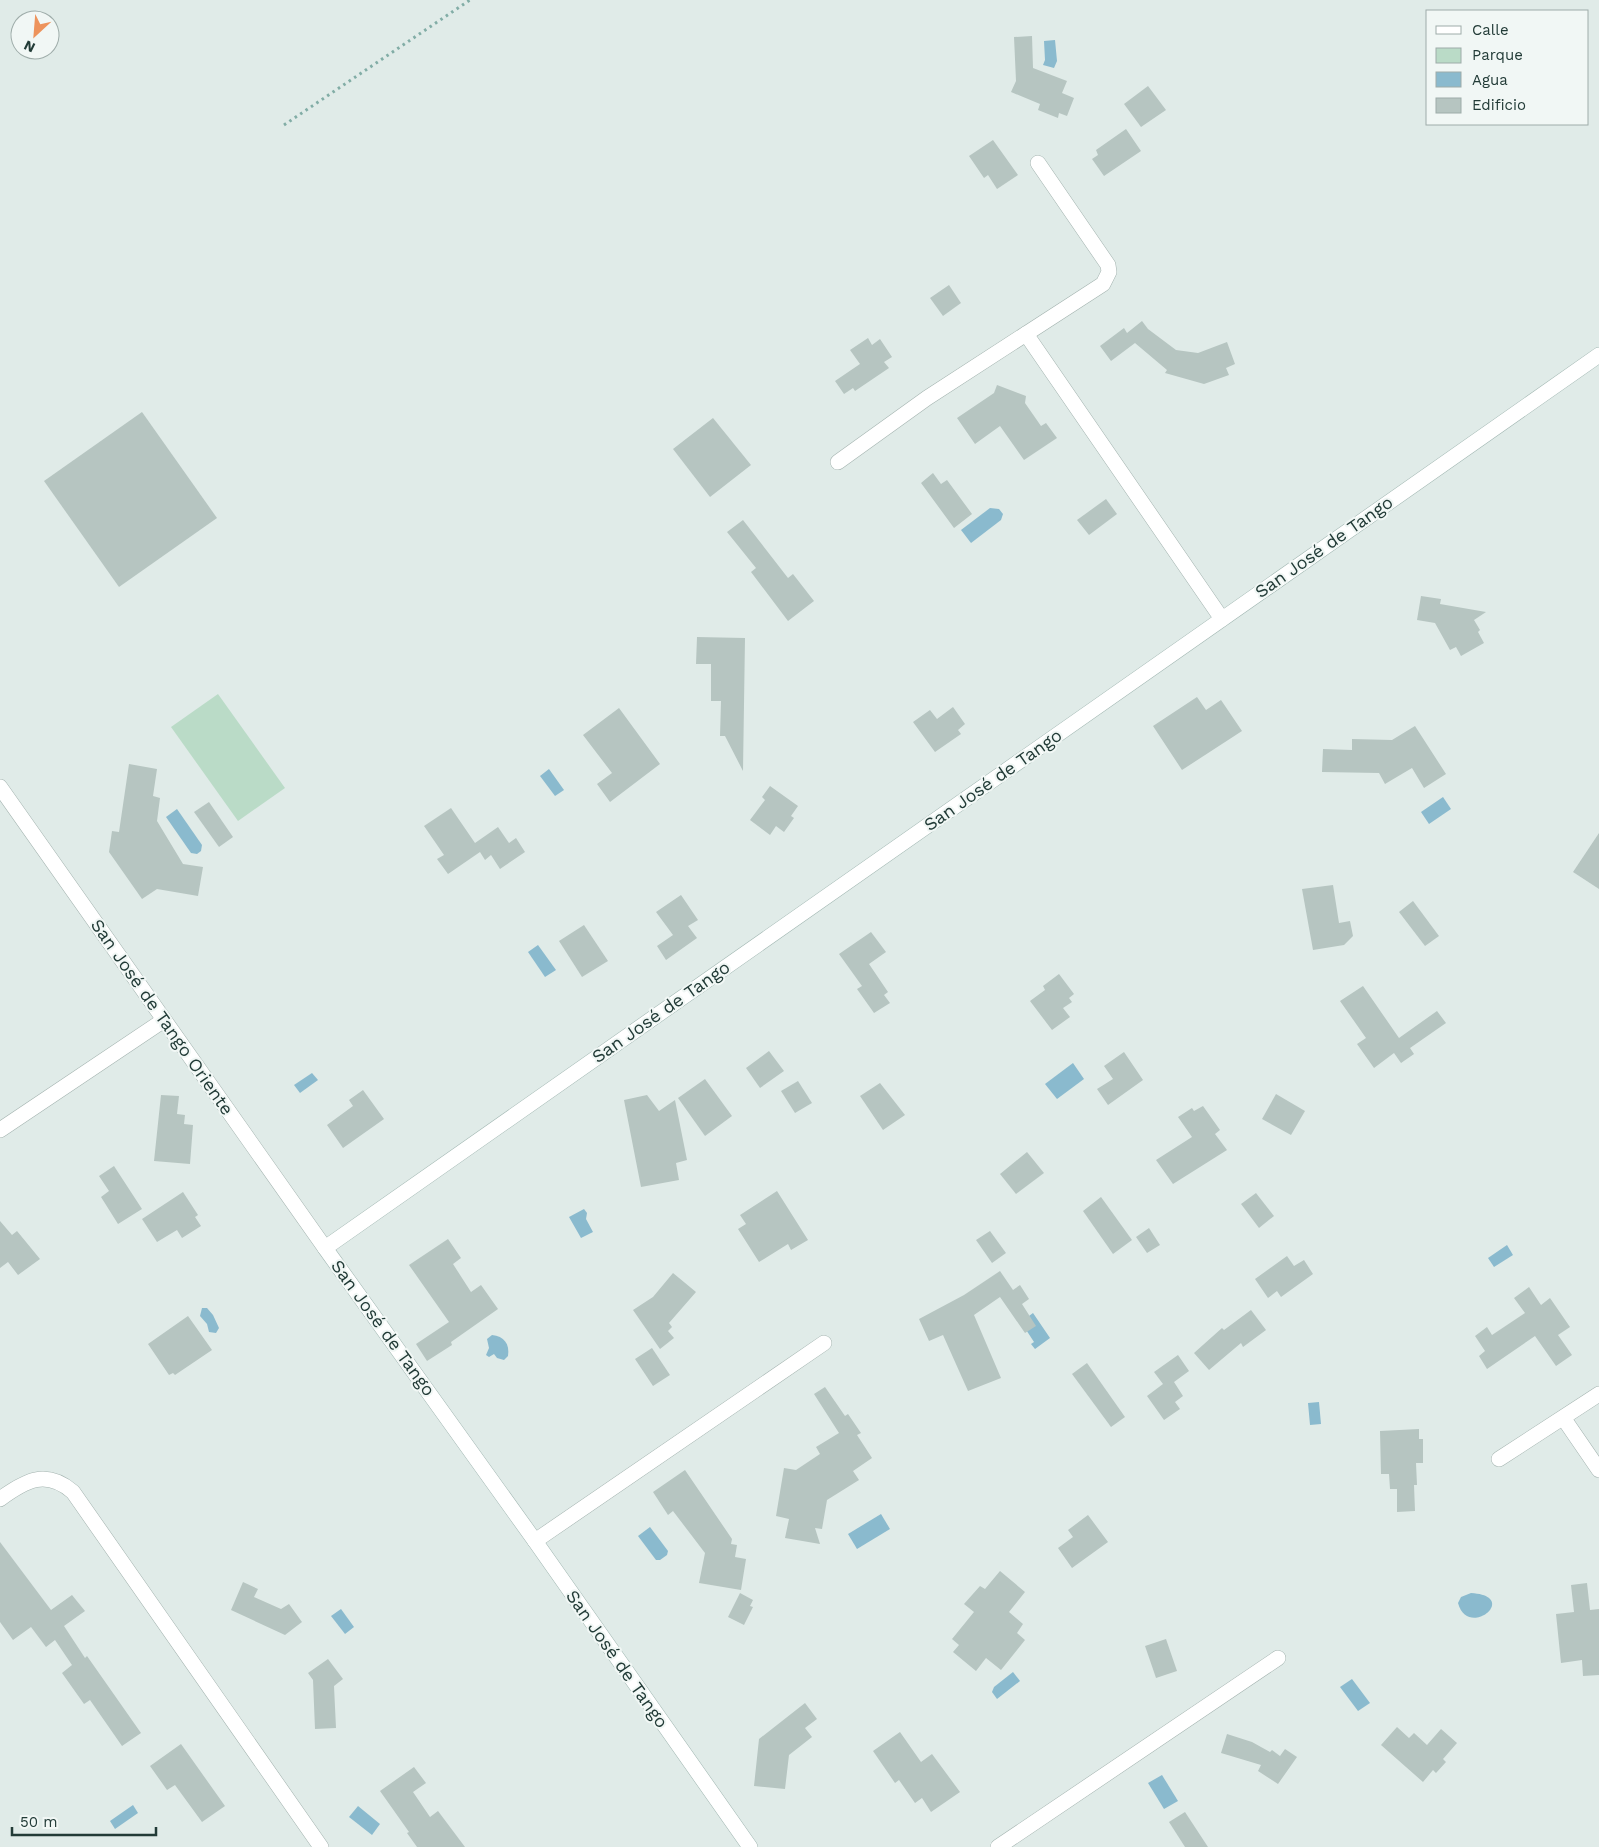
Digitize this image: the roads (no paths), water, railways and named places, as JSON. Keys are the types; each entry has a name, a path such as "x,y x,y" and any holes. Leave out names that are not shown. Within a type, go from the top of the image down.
{"street":[{"path":"838,462 927,398 1103,284 1109,272 1108,266 1038,163"},
{"path":"1026,334 1222,620"},
{"name":"San José de Tango","path":"750,1847 325,1248 1599,355"},
{"name":"San José de Tango Oriente","path":"0,787 325,1248"},
{"path":"0,1130 164,1020"},
{"path":"534,1541 824,1343"},
{"path":"1500,1459 1552,1424 1564,1419 1599,1394"},
{"path":"1564,1419 1599,1470"},
{"path":"0,1499 19,1485 39,1479 58,1482 73,1492 320,1847"},
{"path":"998,1847 1278,1658"}],"water":[{"path":"1055,40 1057,61 1054,68 1043,65 1045,60 1044,41"},
{"path":"990,508 999,509 1003,514 1001,520 971,543 961,530"},
{"path":"549,769 564,790 555,796 540,776"},
{"path":"1443,797 1451,809 1429,824 1421,812"},
{"path":"177,809 202,845 201,851 197,854 191,853 166,817"},
{"path":"538,945 556,970 545,977 528,952"},
{"path":"1073,1063 1084,1079 1057,1099 1045,1084"},
{"path":"312,1073 318,1080 300,1093 294,1085"},
{"path":"584,1209 587,1213 586,1219 593,1232 581,1238 569,1217"},
{"path":"1507,1245 1513,1255 1494,1267 1488,1258"},
{"path":"202,1308 207,1308 213,1315 219,1328 216,1333 209,1332 207,1324 200,1316"},
{"path":"1033,1313 1050,1338 1035,1349 1031,1344 1034,1342 1021,1322"},
{"path":"492,1335 500,1337 507,1344 508,1356 504,1360 497,1358 494,1354 489,1357 486,1355 489,1348 487,1339"},
{"path":"1319,1402 1321,1424 1310,1425 1308,1403"},
{"path":"881,1514 890,1529 857,1549 848,1534"},
{"path":"650,1527 668,1551 667,1555 660,1560 656,1560 638,1536"},
{"path":"1471,1593 1485,1596 1491,1601 1491,1607 1487,1613 1480,1617 1471,1617 1463,1613 1458,1603 1461,1597"},
{"path":"341,1609 354,1627 345,1634 331,1616"},
{"path":"1013,1672 1020,1681 997,1699 992,1692 994,1687"},
{"path":"1352,1679 1370,1703 1358,1711 1340,1687"},
{"path":"1162,1775 1178,1801 1164,1809 1148,1783"},
{"path":"133,1805 138,1813 115,1829 110,1821"},
{"path":"358,1806 380,1824 372,1835 349,1817"}]}
